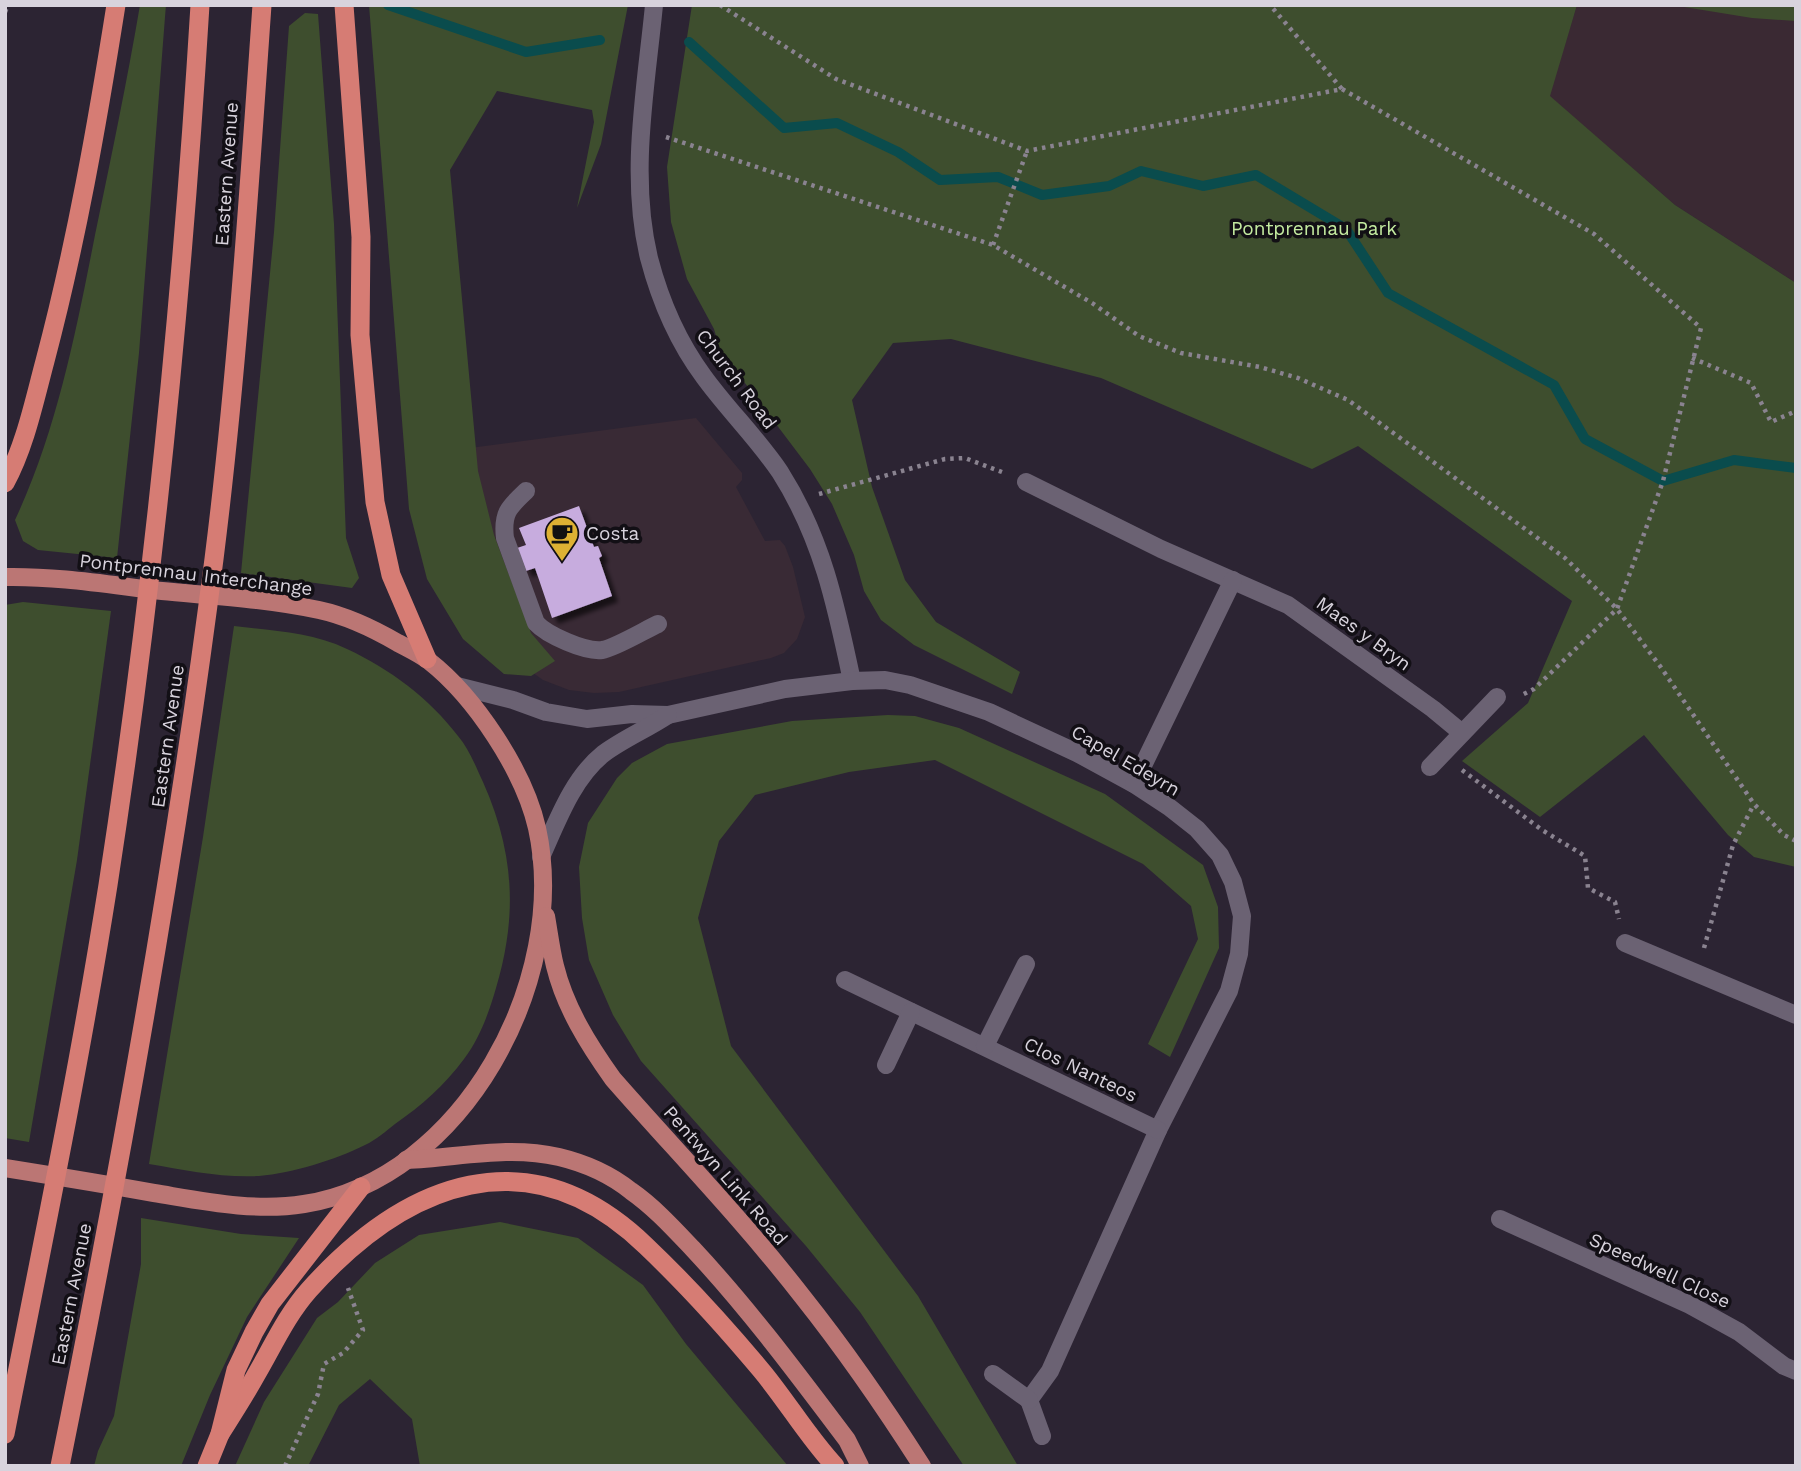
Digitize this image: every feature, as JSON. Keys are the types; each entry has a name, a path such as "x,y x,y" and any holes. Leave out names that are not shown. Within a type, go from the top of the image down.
{"highway":[{"path":"5,483 21,445 57,317 97,128 116,5"},
{"name":"Eastern Avenue","path":"5,1434 62,1150 107,886 137,678 171,385 200,5"},
{"name":"Eastern Avenue","path":"60,1466 125,1136 180,811 214,557 233,374 262,5"},
{"path":"344,5 361,237 360,335 375,502 391,575 426,659"},
{"path":"220,1434 257,1374 280,1329 308,1291 362,1238 437,1193 455,1187 506,1180 546,1186 571,1194 593,1205 625,1228 703,1304 762,1371 835,1466"},
{"path":"207,1466 220,1434 236,1370 254,1332 278,1293 361,1187"}],"main road":[{"name":"Pontprennau Interchange","path":"5,577 32,577 292,605 348,619 375,630 426,659 457,686 488,726 523,790 533,812 541,857 542,892 536,949 528,985 493,1065 459,1110 429,1142 406,1160 361,1187 305,1204 234,1205 5,1168"},
{"name":"Pentwyn Link Road","path":"542,892 555,967 568,1002 594,1053 613,1079 748,1230 802,1296 877,1398 922,1466"},
{"path":"406,1160 438,1159 502,1150 525,1152 581,1164 621,1183 666,1221 734,1294 847,1440 860,1466"}],"street":[{"name":"Church Road","path":"654,5 640,146 639,185 649,259 666,308 683,344 704,376 762,447 811,527 830,584 852,681"},
{"name":"Maes y Bryn","path":"1026,482 1161,549 1288,605 1433,709 1462,733"},
{"path":"526,491 505,514 503,523 505,537 536,623 558,639 602,650 658,624"},
{"path":"1134,784 1233,580"},
{"name":"Capel Edeyrn","path":"457,686 513,700 546,712 587,719 632,713 668,715 785,689 885,680 945,696 1077,753 1170,807 1197,829 1220,855 1233,882 1242,916 1239,954 1229,990 1158,1130 1050,1371 1029,1400"},
{"path":"1436,761 1497,697"},
{"name":"Capel Edeyrn","path":"541,857 568,798 600,757 617,744 668,715"},
{"path":"1625,943 1796,1015"},
{"path":"985,1046 1026,964"},
{"name":"Clos Nanteos","path":"845,980 1158,1130"},
{"path":"886,1065 911,1012"},
{"name":"Speedwell Close","path":"1500,1219 1690,1305 1739,1332 1784,1366 1796,1371"},
{"path":"993,1374 1029,1400 1042,1436"}],"path":[{"path":"5,12 8,5"},
{"path":"720,5 836,79 1027,151 1342,89"},
{"path":"1270,5 1342,89 1594,234 1701,328 1662,481 1617,609 1534,689 1505,705 1497,697"},
{"path":"665,137 993,245 1091,303 1139,336 1181,353 1260,367 1298,378 1348,400 1565,558 1617,609 1660,666 1754,804 1784,835 1796,841"},
{"path":"993,245 1027,151"},
{"path":"1692,358 1751,383 1770,422 1796,411"},
{"path":"819,494 945,459 965,458 1026,482"},
{"path":"1436,761 1585,856 1588,888 1615,902 1625,943"},
{"path":"1698,972 1733,845 1754,804"},
{"path":"285,1466 318,1394 324,1364 343,1353 363,1330 346,1284"}],"shaded area":[{"path":"1577,5 1796,5 1796,283 1675,205 1549,96"},
{"path":"696,418 742,473 742,480 736,487 765,541 780,540 785,546 805,617 797,639 784,653 771,658 619,692 569,690 543,680 526,668 462,449"}],"green space":[{"path":"140,5 166,5 139,353 117,558 38,550 23,541 15,520 43,451 64,380 119,120"},
{"path":"369,5 628,5 601,144 577,208 594,122 592,110 497,91 450,170 478,471 494,535 531,633 555,661 531,676 504,674 463,639 427,579 409,509"},
{"name":"Pontprennau Park","path":"692,5 1577,5 1550,96 1675,205 1796,283 1796,867 1754,857 1728,835 1644,735 1540,817 1462,761 1528,703 1572,601 1358,446 1312,469 1101,378 951,339 893,343 852,400 872,487 905,580 936,622 1020,672 1012,694 914,645 881,620 864,591 854,555 832,504 810,469 720,350 714,329 687,279 671,222 667,167"},
{"path":"1672,5 1796,5 1796,21 1752,18"},
{"path":"305,13 318,14 334,224 346,538 359,578 352,588 241,573 274,232 289,26"},
{"path":"23,602 111,611 77,860 29,1142 5,1138 5,605"},
{"path":"234,626 291,633 333,643 393,675 434,709 462,741 483,782 501,833 509,884 508,934 496,988 479,1034 457,1069 423,1102 369,1143 313,1165 259,1176 217,1175 149,1164 203,837"},
{"path":"915,716 959,728 1105,794 1203,865 1218,907 1219,948 1170,1057 1148,1044 1198,939 1191,906 1143,864 935,760 849,772 755,795 719,841 698,918 731,1046 918,1296 1018,1466 964,1466 860,1312 806,1246 641,1061 613,1015 589,960 582,918 579,867 588,823 617,778 632,763 667,744 792,721"},
{"path":"141,1218 241,1234 299,1238 247,1317 210,1395 181,1466 94,1466 114,1416 141,1264"},
{"path":"500,1222 578,1238 643,1285 686,1344 788,1466 420,1466 412,1419 370,1379 339,1405 308,1466 235,1466 264,1402 317,1318 338,1302 375,1263 419,1235"}],"building":[{"name":"Costa","path":"579,506 594,547 598,546 602,556 599,558 612,596 552,618 535,568 526,571 517,548 526,545 519,528"}],"waterway":[{"path":"388,5 526,52 600,40"},
{"path":"689,42 784,128 837,123 898,152 940,180 998,177 1042,195 1109,186 1141,171 1203,186 1256,175 1346,229 1388,293 1554,385 1585,439 1663,481 1734,460 1796,468"}],"place":[{"name":"Costa","path":"562,563"}]}
